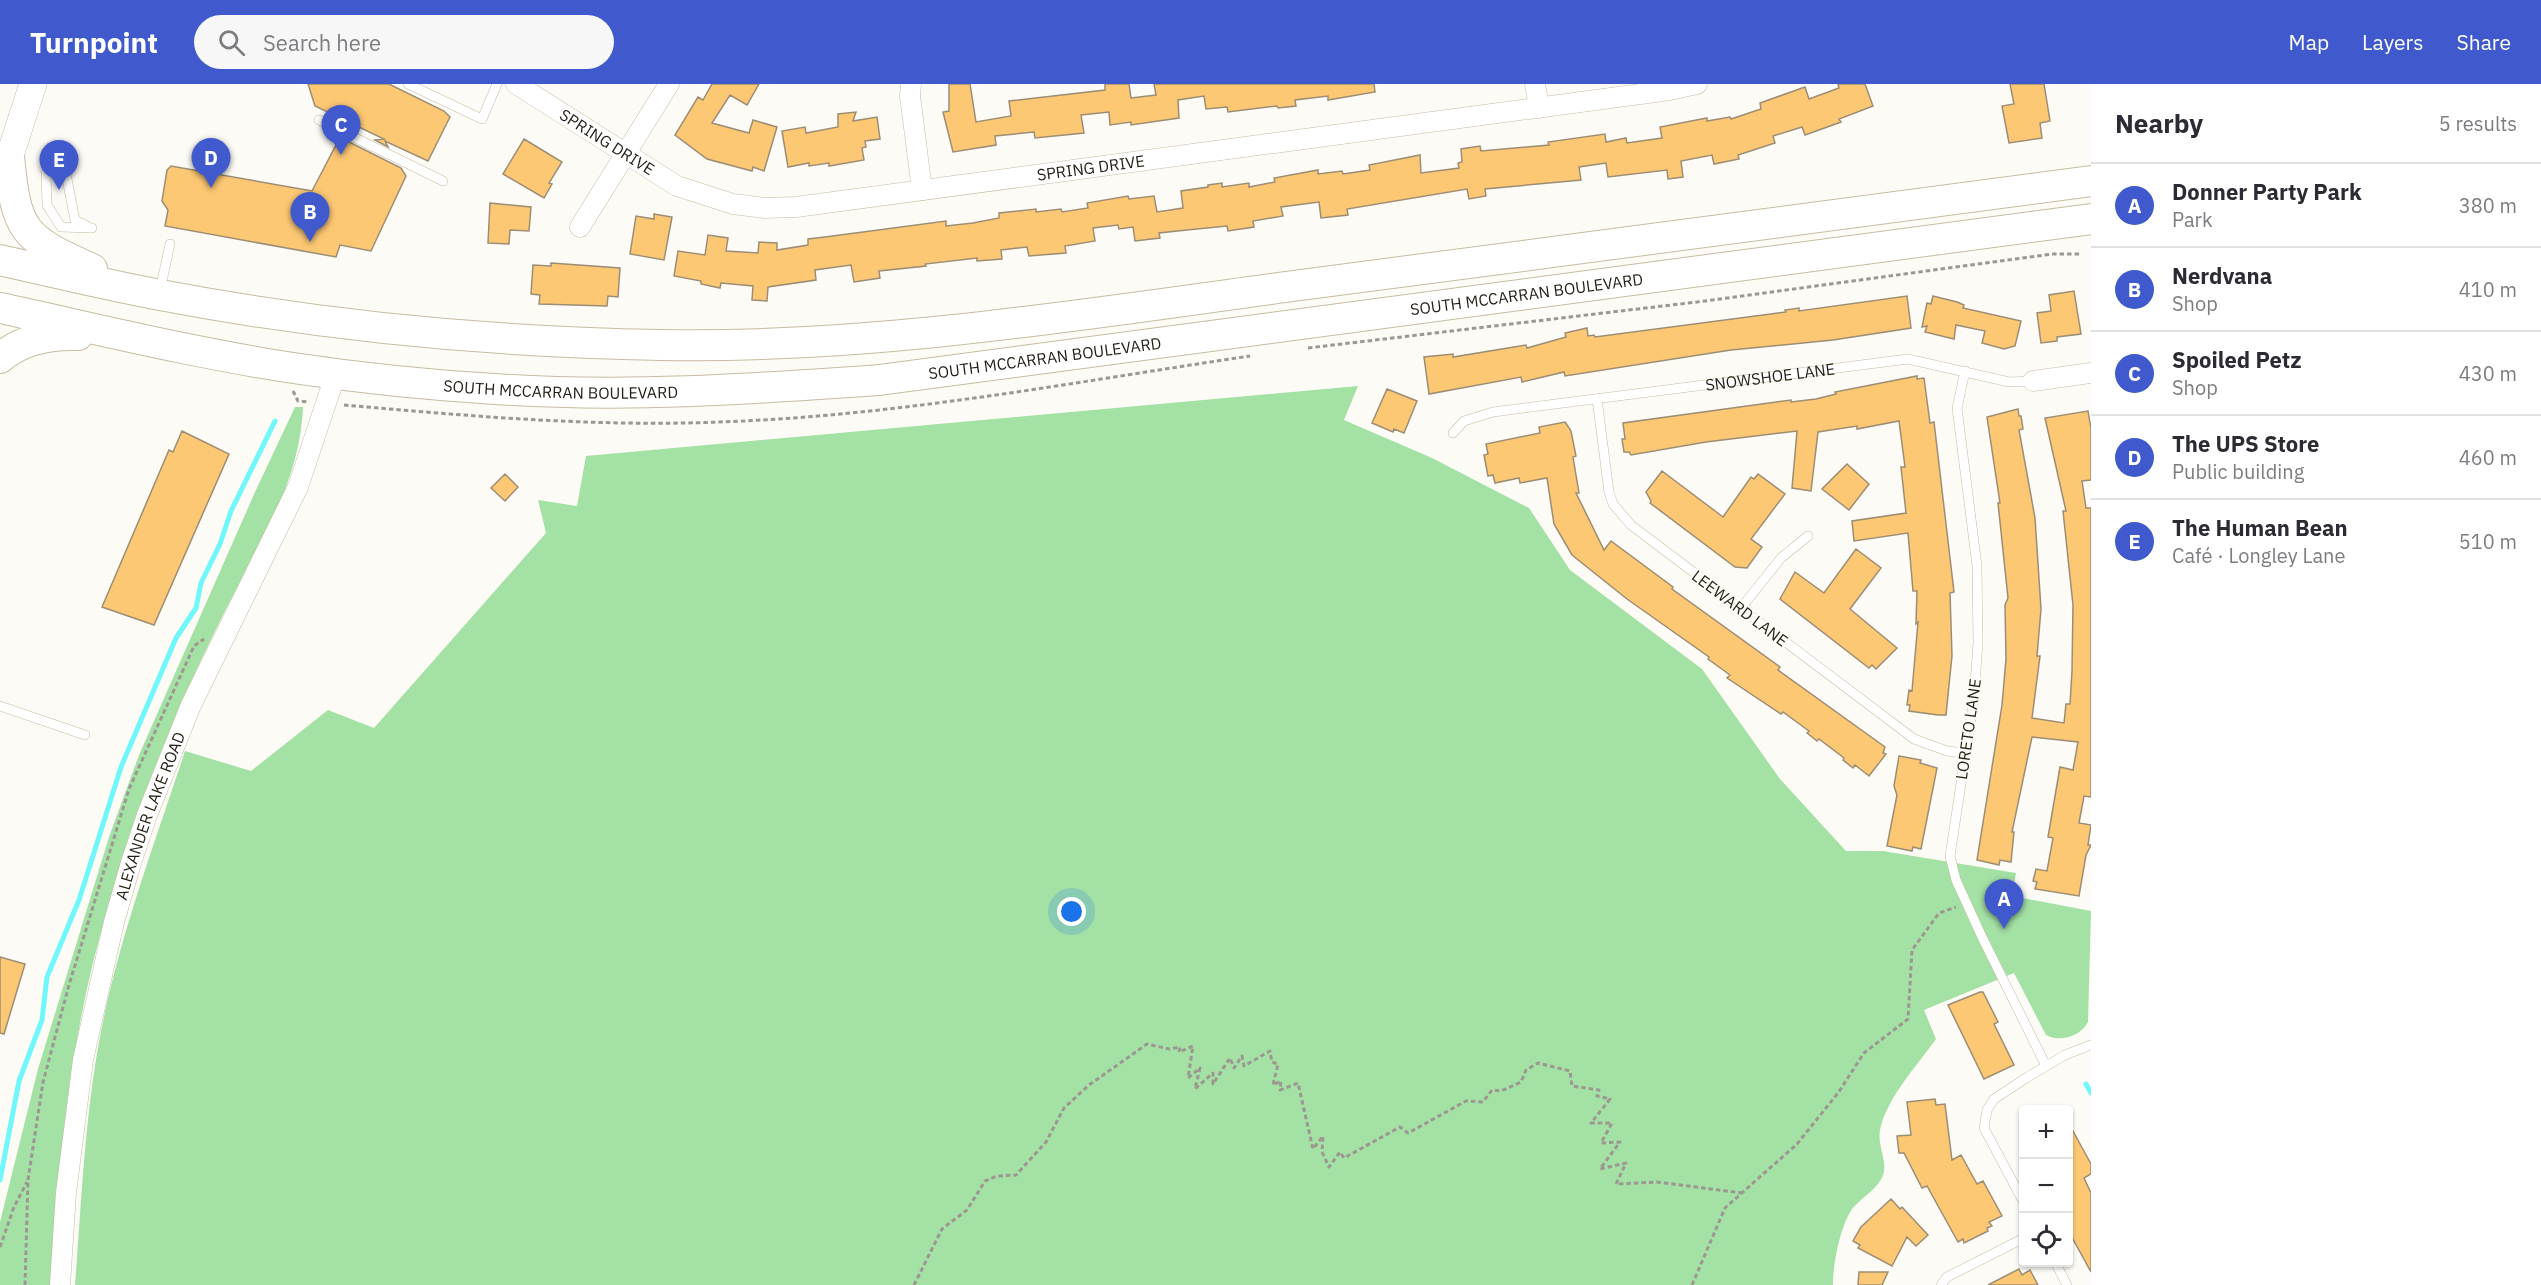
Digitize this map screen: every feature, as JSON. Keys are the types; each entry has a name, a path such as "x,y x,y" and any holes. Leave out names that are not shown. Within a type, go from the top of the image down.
{"main road":[{"path":"0,186 33,84"},
{"path":"9,156 13,200 22,224 36,240 95,270 159,295"},
{"path":"0,260 159,295 252,311 532,341 663,345 806,342 1010,324 2091,181"},
{"name":"SOUTH MCCARRAN BOULEVARD","path":"0,308 131,338 293,368 497,389 601,393 713,391 879,380 2091,219"},
{"path":"0,358 13,347 38,337 74,335 131,338"}],"street":[{"name":"SPRING DRIVE","path":"516,84 677,186 733,204 765,208 796,207 1539,108 1697,84"},
{"path":"580,227 669,84"},
{"path":"911,84 910,96 922,190"},
{"path":"1535,84 1539,108"},
{"name":"ALEXANDER LAKE ROAD","path":"60,1285 66,1193 83,1060 95,997 129,873 147,815 191,705 298,487 336,373"},
{"name":"SNOWSHOE LANE","path":"2033,381 2091,373"}],"lane":[{"path":"408,84 482,119 497,84"},
{"path":"319,120 443,181"},
{"path":"61,148 75,220 92,228 61,227 47,205 46,173 61,148"},
{"path":"159,295 170,244"},
{"name":"SNOWSHOE LANE","path":"1453,433 1464,421 1477,415 1908,359 2008,382 2033,381"},
{"name":"LORETO LANE","path":"1965,371 1957,408 1977,566 1978,642 1965,753 1950,844 1952,868 1982,937 2046,1066"},
{"name":"LEEWARD LANE","path":"1596,399 1607,484 1613,504 1631,525 1914,739 1939,748 1965,753"},
{"path":"1741,608 1781,558 1808,536"},
{"path":"0,705 85,735"},
{"path":"2019,1194 1988,1139 1984,1128 1984,1118 1994,1099 2064,1055 2091,1045"},
{"path":"1941,1285 1947,1277 2019,1241"},
{"path":"2057,1267 2067,1285"}],"path":[{"path":"1692,1285 1725,1208 1797,1144 1838,1093 1864,1053 1908,1019 1912,950 1939,913 1959,905"},
{"path":"914,1285 942,1229 967,1210 985,1181 997,1176 1016,1175 1046,1142 1064,1108 1089,1085 1147,1044 1169,1049 1180,1047 1179,1052 1193,1046 1188,1078 1200,1068 1195,1089 1213,1073 1213,1084 1230,1058 1234,1068 1242,1056 1244,1066 1270,1051 1272,1062 1278,1064 1273,1084 1281,1081 1280,1090 1298,1083 1313,1149 1323,1136 1322,1152 1329,1167 1340,1152 1344,1158 1400,1127 1408,1133 1466,1101 1483,1102 1492,1089 1501,1091 1521,1082 1526,1070 1538,1063 1553,1065 1570,1071 1572,1086 1599,1090 1597,1096 1610,1099 1591,1123 1612,1123 1601,1143 1620,1142 1600,1169 1626,1163 1616,1184 1658,1182 1742,1192"},
{"path":"0,1247 14,1207 28,1180"}],"green space":[{"path":"1358,386 1344,420 1432,458 1529,508 1570,570 1702,669 1780,779 1846,851 1883,851 2016,873 2012,896 2091,911 2088,1022 2085,1027 2070,1037 2057,1038 2046,1035 2014,973 1924,1010 1936,1039 1889,1106 1879,1136 1884,1165 1883,1175 1877,1185 1852,1209 1848,1217 1838,1246 1833,1285 75,1285 88,1117 104,1017 130,916 185,751 251,771 328,710 374,728 546,533 538,500 577,506 586,456"},
{"path":"295,407 303,407 300,437 283,494 272,521 206,650 168,734 143,799 105,919 82,1010 72,1071 51,1285 0,1285 0,1222 38,1069 109,837 139,755"}],"building":[{"path":"308,84 389,84 444,111 450,117 428,161 385,141 388,147 375,140 384,139 315,106"},
{"path":"712,84 759,84 747,105 730,95 712,123 749,133 753,120 777,127 764,171 753,167 752,171 707,159 675,135 698,97 703,100"},
{"path":"949,84 970,84 976,122 1011,116 1009,101 1105,90 1105,84 1129,84 1131,98 1156,95 1154,84 1374,84 1375,92 1328,100 1328,96 1295,100 1296,106 1228,112 1227,107 1206,109 1204,96 1178,100 1179,118 1131,125 1131,122 1110,125 1109,112 1081,115 1084,133 1035,138 1034,132 995,136 996,145 953,152 943,112 949,111"},
{"path":"1838,84 1865,84 1873,106 1839,119 1841,122 1805,135 1802,127 1773,136 1775,143 1738,155 1739,159 1714,164 1712,155 1681,161 1683,177 1668,179 1667,170 1608,177 1606,163 1579,167 1581,180 1485,189 1486,196 1469,199 1467,189 1347,209 1348,215 1321,218 1319,202 1281,207 1283,216 1253,221 1254,227 1228,231 1227,226 1159,233 1160,238 1135,241 1133,227 1119,229 1118,225 1093,228 1095,241 1065,246 1066,253 1029,256 1027,247 1001,250 1002,259 977,261 977,258 879,271 880,278 854,282 851,265 815,270 816,280 768,287 767,301 752,300 753,286 721,283 720,288 701,284 701,281 674,276 678,251 705,255 708,235 728,238 726,251 758,253 759,242 777,243 777,250 808,245 808,239 946,221 946,226 973,223 999,218 999,213 1036,209 1036,212 1061,209 1062,212 1088,208 1087,203 1128,196 1129,199 1154,196 1157,212 1183,208 1181,191 1208,187 1208,185 1222,183 1222,187 1249,183 1249,187 1275,182 1274,178 1318,170 1318,174 1342,171 1343,174 1370,170 1369,165 1420,155 1421,173 1459,168 1458,163 1462,162 1461,149 1480,146 1481,151 1549,145 1548,142 1605,134 1606,142 1626,138 1627,143 1662,138 1660,127 1707,118 1707,121 1730,117 1731,119 1761,109 1760,103 1805,87 1809,99 1839,88"},
{"path":"2010,84 2044,84 2050,121 2040,123 2042,138 2009,143 2002,106 2014,104"},
{"path":"856,112 853,121 877,117 880,139 865,141 866,147 862,148 864,160 829,166 829,163 809,166 809,163 788,167 782,131 805,127 806,133 838,127 838,114"},
{"path":"524,139 562,162 549,183 552,184 544,198 503,174"},
{"path":"349,142 401,168 406,176 371,251 340,245 336,257 165,226 168,210 162,201 167,170 171,166 312,191 338,143"},
{"path":"490,203 531,207 529,231 510,230 509,244 488,243"},
{"path":"654,214 672,217 664,260 630,254 636,216 654,219"},
{"path":"551,263 620,268 618,297 608,296 607,306 539,304 540,295 531,294 533,265 551,266"},
{"path":"2074,291 2081,334 2057,337 2057,341 2041,343 2037,313 2051,311 2049,295"},
{"path":"1907,296 1911,328 1833,340 1731,350 1565,376 1564,372 1522,382 1521,377 1429,394 1424,357 1453,354 1453,357 1526,345 1527,348 1566,337 1565,333 1587,328 1588,336 1594,335 1595,337 1786,312 1785,310 1799,308 1799,311"},
{"path":"1933,296 1957,302 1964,305 1963,308 2021,321 2015,346 2004,349 1982,343 1985,331 1956,325 1954,339 1925,332 1927,326 1922,327 1927,303 1931,304"},
{"path":"1917,376 1917,379 1924,378 1930,423 1934,422 1954,592 1950,593 1952,656 1946,715 1909,711 1910,705 1907,705 1909,690 1912,691 1918,622 1916,624 1917,591 1913,591 1908,533 1854,541 1852,521 1906,513 1901,467 1905,467 1899,421 1857,429 1857,426 1818,432 1811,491 1792,488 1797,431 1706,442 1631,455 1629,452 1624,452 1622,439 1625,439 1623,423 1791,400 1791,402 1816,399 1836,394 1835,392"},
{"path":"1387,389 1417,401 1404,433 1394,429 1393,432 1372,423"},
{"path":"2018,409 2023,429 2019,430 2035,518 2041,609 2037,656 2040,656 2032,718 2064,723 2066,704 2070,704 2073,605 2063,511 2066,511 2045,418 2088,411 2091,429 2091,480 2082,481 2086,508 2091,508 2091,797 2084,796 2079,823 2091,825 2088,845 2091,845 2086,855 2079,896 2035,889 2037,882 2033,881 2036,869 2047,871 2053,838 2048,837 2060,767 2073,770 2078,742 2032,737 2012,832 2014,832 2011,862 2000,860 1999,865 1977,860 2002,705 2006,659 2005,605 2008,598 1998,503 2000,503 1987,417"},
{"path":"1565,422 1571,431 1576,456 1573,457 1579,493 1576,493 1604,550 1611,541 1673,587 1672,589 1780,667 1778,670 1885,747 1883,753 1886,754 1869,776 1855,765 1853,768 1843,760 1844,758 1819,739 1817,741 1807,733 1809,731 1783,712 1781,714 1727,678 1730,675 1708,659 1709,657 1627,599 1572,555 1554,524 1547,478 1520,483 1519,478 1495,483 1493,475 1488,476 1484,455 1488,454 1486,444 1540,433 1539,427"},
{"path":"182,431 229,454 154,625 102,607 169,450 173,452"},
{"path":"1847,464 1869,484 1849,510 1822,489"},
{"path":"1662,471 1723,517 1751,477 1754,479 1758,474 1785,494 1751,539 1762,547 1747,568 1735,567 1650,503 1646,492"},
{"path":"505,474 518,487 505,501 491,488"},
{"path":"1856,549 1881,568 1850,609 1897,648 1876,669 1872,665 1869,668 1780,599 1795,572 1824,593"},
{"path":"1899,756 1921,760 1920,763 1937,768 1921,849 1913,847 1912,851 1887,846 1897,795 1894,786"},
{"path":"0,957 25,964 4,1034 0,1033"},
{"path":"1983,992 1998,1022 1994,1024 2014,1065 1984,1079 1948,1005"},
{"path":"1935,1099 1936,1105 1945,1104 1952,1160 1961,1155 1977,1184 1983,1181 2002,1216 1989,1222 1992,1226 1987,1228 1988,1231 1964,1243 1963,1239 1958,1242 1927,1186 1922,1188 1904,1153 1899,1153 1897,1136 1911,1135 1907,1102"},
{"path":"2073,1131 2091,1164 2091,1174 2084,1178 2091,1193 2091,1272 2073,1239"},
{"path":"1891,1199 1900,1209 1902,1207 1928,1235 1916,1246 1907,1237 1892,1266 1858,1248 1860,1245 1853,1241 1861,1227"},
{"path":"2019,1269 2022,1275 2030,1270 2038,1285 1988,1285"},
{"path":"1859,1272 1888,1272 1882,1285 1858,1285"}],"waterway":[{"path":"0,1180 19,1081 42,1020 47,977 79,900 121,767 176,638 196,608 201,583 220,544 231,511 275,421"},
{"path":"2086,1084 2091,1093"}],"place":[{"name":"Spoiled Petz","path":"341,155"},
{"name":"The UPS Store","path":"211,188"},
{"name":"The Human Bean","path":"59,190"},
{"name":"Nerdvana","path":"310,242"},
{"name":"Donner Party Park","path":"2004,929"}]}
